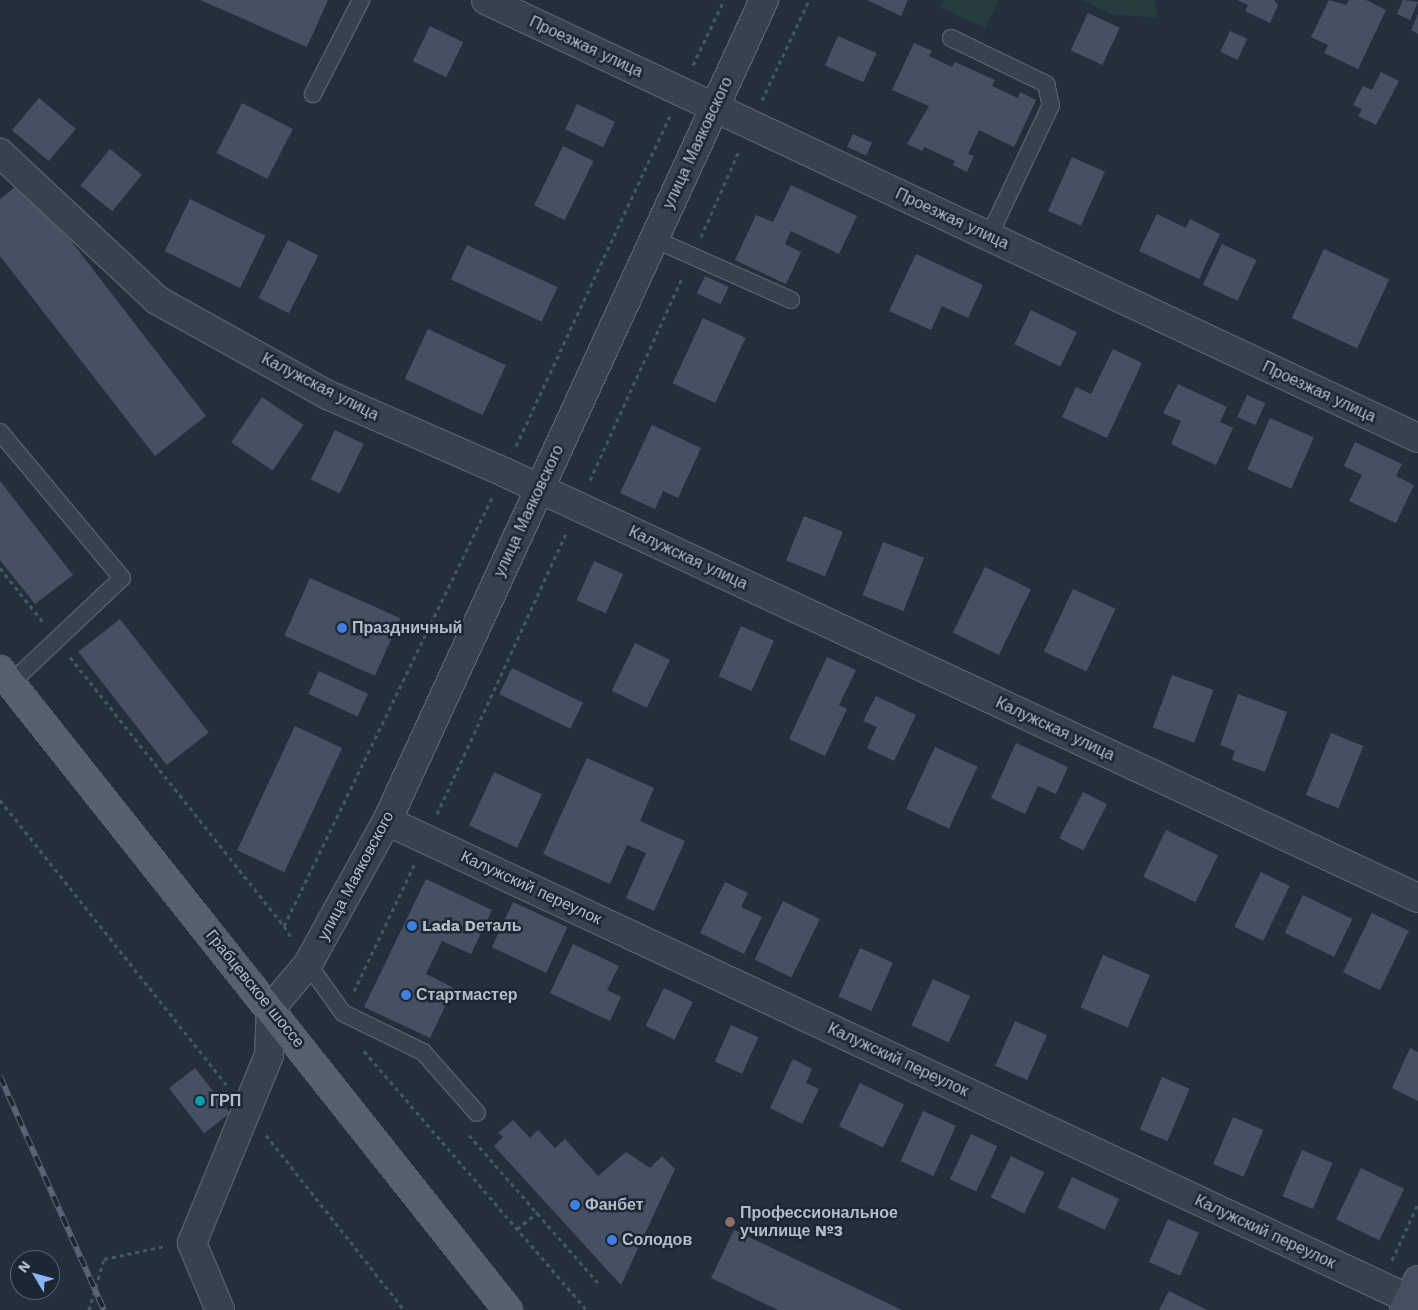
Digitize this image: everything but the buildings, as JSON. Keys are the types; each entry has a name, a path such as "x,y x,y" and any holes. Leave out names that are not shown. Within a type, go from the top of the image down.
{"main road":[{"name":"Грабцевское шоссе","path":"5,677 271,1008 508,1310"}],"street":[{"name":"Проезжая улица","path":"486,0 1418,438"},
{"name":"улица Маяковского","path":"271,1008 308,964 387,821 764,0"},
{"name":"Калужская улица","path":"0,153 157,300 328,395 504,472 1418,898"},
{"name":"Калужский переулок","path":"387,821 1380,1286 1410,1296"},
{"path":"220,1310 192,1243 269,1054 271,1008"}],"lane":[{"path":"313,94 361,0"},
{"path":"951,38 1046,84 1051,105 989,236"},
{"path":"654,239 791,300"},
{"path":"0,432 122,578 58,641 5,677"},
{"path":"308,964 343,1013 423,1052 477,1113"}],"path":[{"path":"0,568 284,926 504,472 724,0"},
{"path":"426,839 808,0"},
{"path":"0,800 404,1310"},
{"path":"483,1152 538,1212 600,1286"},
{"path":"1380,1286 1418,1204"},
{"path":"517,1229 538,1212"},
{"path":"89,1310 104,1259 192,1243"}],"green space":[{"path":"944,0 999,0 985,28 940,7"},
{"path":"1082,0 1154,0 1158,18 1109,14"}],"railway":[{"path":"0,1076 104,1310"}],"place":[{"name":"Праздничный","path":"342,628"},
{"name":"Lada Dеталь","path":"412,926"},
{"name":"Стартмастер","path":"406,995"},
{"name":"ГРП","path":"200,1101"},
{"name":"Фанбет","path":"575,1205"},
{"name":"Профессиональное училище №3","path":"730,1222"},
{"name":"Солодов","path":"612,1240"}]}
